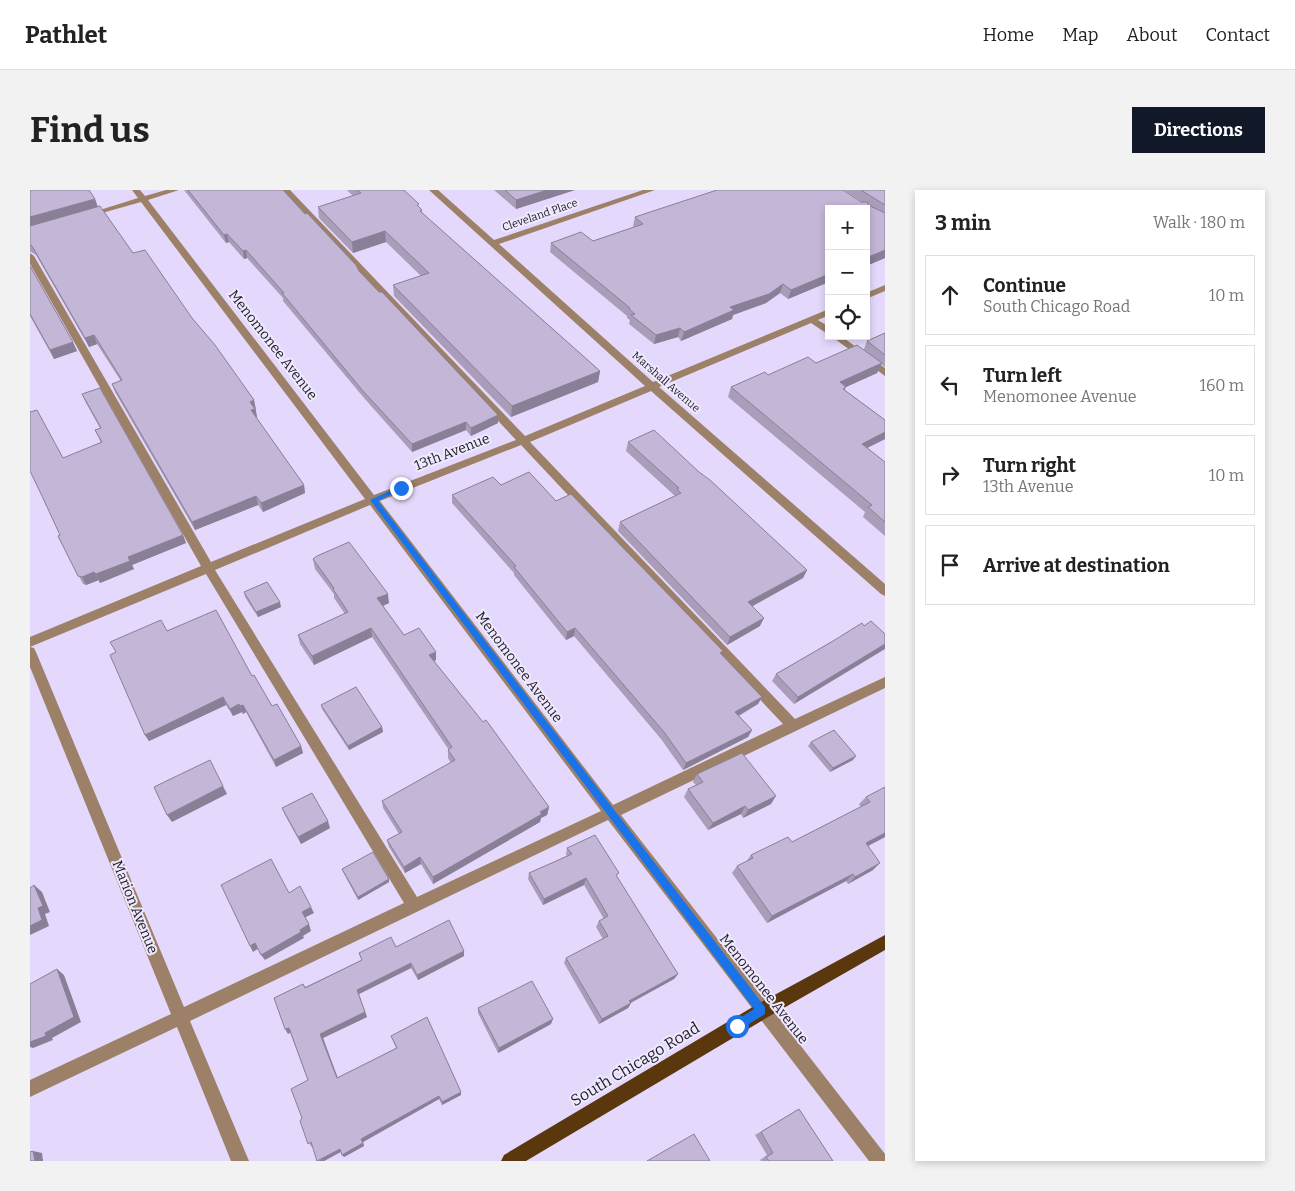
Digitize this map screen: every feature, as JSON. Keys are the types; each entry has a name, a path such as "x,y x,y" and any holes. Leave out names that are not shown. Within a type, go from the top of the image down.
{"main road":[{"name":"South Chicago Road","path":"510,1161 762,1011 885,942"}],"street":[{"path":"78,218 139,195 174,190"},
{"path":"286,190 793,726"},
{"name":"Marshall Avenue","path":"433,190 885,591"},
{"name":"Cleveland Place","path":"494,243 651,190"},
{"name":"Menomonee Avenue","path":"139,195 762,1011 880,1161"},
{"path":"30,256 208,568 414,906"},
{"path":"868,295 885,288"},
{"name":"13th Avenue","path":"30,642 373,500 522,441 825,314"},
{"path":"811,319 825,329"},
{"path":"840,340 885,373"},
{"name":"Marion Avenue","path":"30,652 240,1161"},
{"path":"30,1089 885,682"}],"building":[{"path":"30,190 89,190 95,199 30,217"},
{"path":"188,190 283,190 498,415 471,428 466,422 412,444 363,391 282,293 284,293 246,250 243,251 227,234 224,235"},
{"path":"357,190 404,190 419,204 417,205 422,210 420,211 600,371 512,406 393,285 429,273 385,231 352,242 318,207 361,193"},
{"path":"505,190 547,190 516,200"},
{"path":"717,190 843,190 861,202 868,202 868,205 825,205 825,276 791,290 783,284 769,294 730,307 734,310 684,332 680,328 656,335 631,315 635,314 630,308 551,243 581,232 593,241 643,224 635,217"},
{"path":"861,190 885,190 885,205"},
{"path":"100,206 133,253 145,250 192,318 215,345 254,400 250,402 255,409 251,410 304,485 261,503 256,496 192,522 112,384 122,380 94,335 85,338 30,245 30,226"},
{"path":"870,206 885,213 885,250 870,256"},
{"path":"30,266 73,342 50,350 30,314"},
{"path":"885,333 885,355 867,341"},
{"path":"857,345 882,363 840,382 846,387 843,389 885,420 885,432 862,444 885,462 885,522 868,507 872,505 731,387 765,372 768,375 808,357 816,363"},
{"path":"100,388 183,535 128,557 130,561 96,574 94,572 82,577 78,576 58,536 60,535 30,471 30,412 37,410 63,458 102,442 95,430 101,428 82,394"},
{"path":"654,430 807,570 748,602 764,618 730,637 620,522 681,493 677,489 679,488 628,442"},
{"path":"529,472 556,501 571,494 723,651 720,653 762,697 735,712 752,730 686,763 664,732 575,628 567,632 514,567 516,566 452,495 493,477 501,485"},
{"path":"349,542 388,594 377,598 404,635 419,628 436,652 429,655 483,722 486,720 549,807 540,812 542,814 433,877 420,857 404,867 387,840 402,832 382,801 455,760 448,750 452,747 371,628 312,656 298,635 348,612 334,588 313,559"},
{"path":"267,582 280,602 256,612 244,592"},
{"path":"216,610 252,676 254,675 272,706 277,704 301,746 274,760 243,705 240,706 239,704 230,709 223,697 145,735 110,655 116,652 110,642 161,620 167,631"},
{"path":"871,621 885,634 885,644 798,697 776,674 862,623 864,626"},
{"path":"356,687 382,727 348,746 321,705"},
{"path":"834,730 856,756 833,768 811,742"},
{"path":"742,753 776,796 748,810 745,806 713,823 688,789 703,782 697,774"},
{"path":"210,760 223,786 167,815 154,787"},
{"path":"885,787 885,833 866,843 880,863 855,877 853,874 772,916 737,866 753,858 751,855 788,837 792,842 870,802 866,797"},
{"path":"312,793 328,821 298,837 282,808"},
{"path":"595,835 619,873 616,875 678,974 629,1001 631,1003 602,1019 566,958 608,936 599,921 608,916 586,878 544,899 529,873 572,854 567,848"},
{"path":"373,852 389,879 358,897 342,869"},
{"path":"271,859 289,893 300,886 311,907 302,912 309,924 300,930 301,932 261,955 255,943 250,946 221,885"},
{"path":"34,885 43,906 38,908 42,920 30,926 30,888"},
{"path":"449,920 464,951 417,975 411,963 357,990 365,1012 320,1034 337,1078 397,1048 391,1036 427,1017 461,1092 442,1102 439,1096 361,1139 363,1143 342,1155 340,1149 317,1161 311,1142 308,1144 300,1121 302,1118 291,1089 308,1080 289,1028 285,1029 274,998 303,984 305,988 362,960 359,953 391,937 396,947"},
{"path":"57,969 74,1017 45,1033 46,1036 30,1042 30,984"},
{"path":"532,981 553,1019 499,1048 478,1008"},
{"path":"799,1109 833,1161 769,1161 766,1157 773,1153 761,1132"},
{"path":"694,1134 710,1161 647,1161"},
{"path":"33,1151 35,1161 30,1161 30,1152"}],"route":[{"path":"401,488 373,500 762,1011 737,1026"}]}
